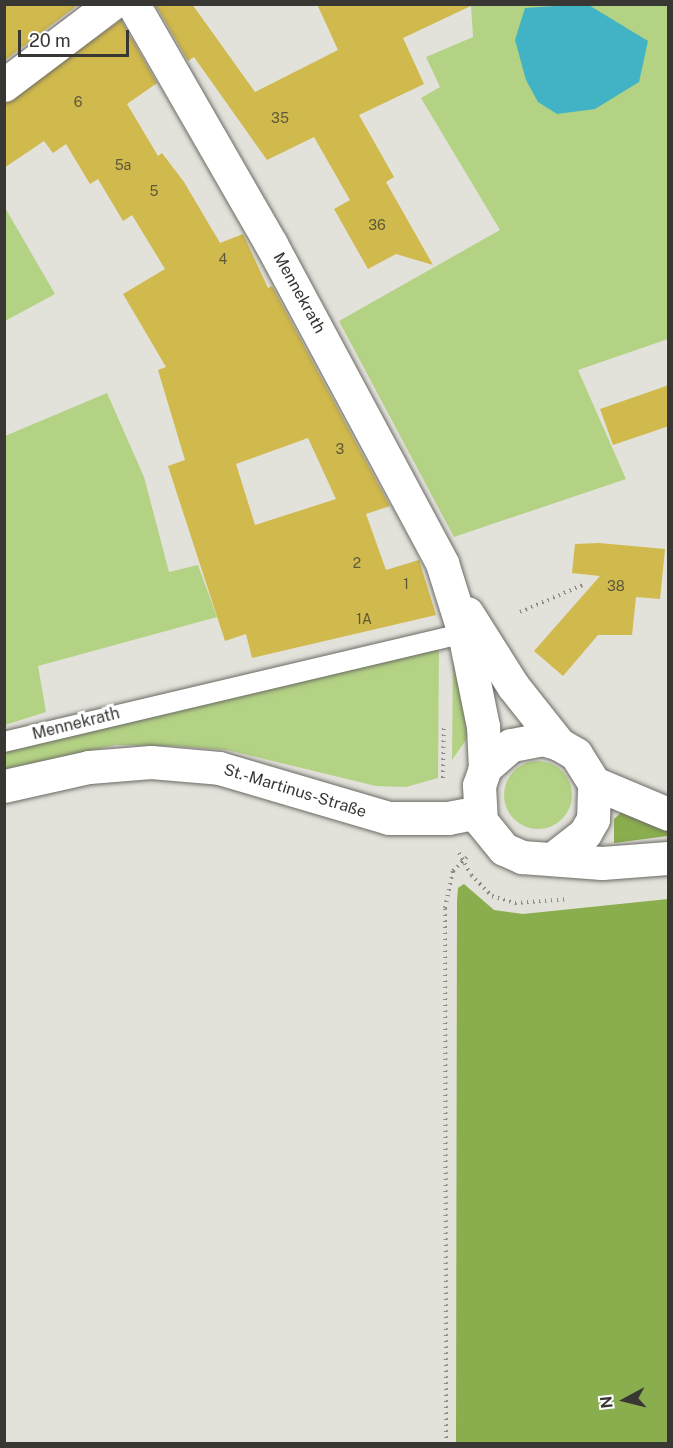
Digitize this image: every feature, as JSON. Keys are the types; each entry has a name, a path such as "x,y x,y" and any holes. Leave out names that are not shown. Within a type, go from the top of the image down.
{"street":[{"path":"4,85 111,4"},
{"name":"Mennekrath","path":"133,4 341,370 451,589 513,687 560,744"},
{"name":"Mennekrath","path":"451,589 464,633 483,726 485,768"},
{"path":"556,856 585,833 593,819 594,783 576,754 560,744 543,740 518,742 496,755 485,768 479,785 484,824 522,857 556,856 602,862 669,858"},
{"name":"St.-Martinus-Straße","path":"4,786 88,767 151,762 219,768 389,818 448,818 484,824"},
{"path":"594,783 669,814"}],"lane":[{"name":"Mennekrath","path":"4,742 464,633"}],"path":[{"path":"520,612 585,584"},
{"path":"447,1443 446,908 453,871 484,824"}],"green space":[{"path":"471,5 668,5 668,339 578,370 626,479 454,537 339,321 500,230 421,98 440,87 426,57 473,37"},
{"path":"4,206 55,294 5,321 4,321"},
{"path":"107,393 144,477 169,572 198,565 217,617 38,666 46,712 5,725 5,436"},
{"path":"439,648 438,778 406,787 376,786 227,750 174,746 116,745 5,769 4,749"},
{"path":"453,655 470,734 452,760"},
{"path":"538,761 551,764 562,771 569,782 572,795 569,808 562,819 551,826 538,829 525,826 514,819 507,808 504,795 507,782 514,771 525,764"},
{"path":"625,809 668,822 668,836 614,843 614,819"},
{"path":"464,884 494,910 523,914 668,899 668,1443 456,1443 457,901 458,888"}],"water":[{"path":"587,4 648,41 639,82 595,109 557,114 538,102 526,80 515,40 525,8"}],"building":[{"path":"4,4 79,4 4,61"},
{"path":"155,4 192,4 255,92 338,50 317,4 475,4 403,38 424,84 359,115 394,177 386,182 433,265 396,254 368,269 334,209 350,200 314,137 267,160 194,57 188,61"},
{"path":"121,20 157,83 127,104 158,156 162,153 184,182 220,243 243,234 268,288 272,286 390,506 366,514 386,570 419,560 436,615 252,658 246,634 225,641 168,466 185,460 158,370 166,367 123,294 165,269 132,215 123,221 98,179 90,184 66,144 53,153 44,141 4,168 4,103","holes":["308,438 336,499 255,525 236,464"]},
{"path":"669,385 669,426 613,445 600,409"},
{"path":"599,543 665,549 660,599 636,597 632,635 598,635 563,676 534,651 600,576 572,573 575,544"}]}
